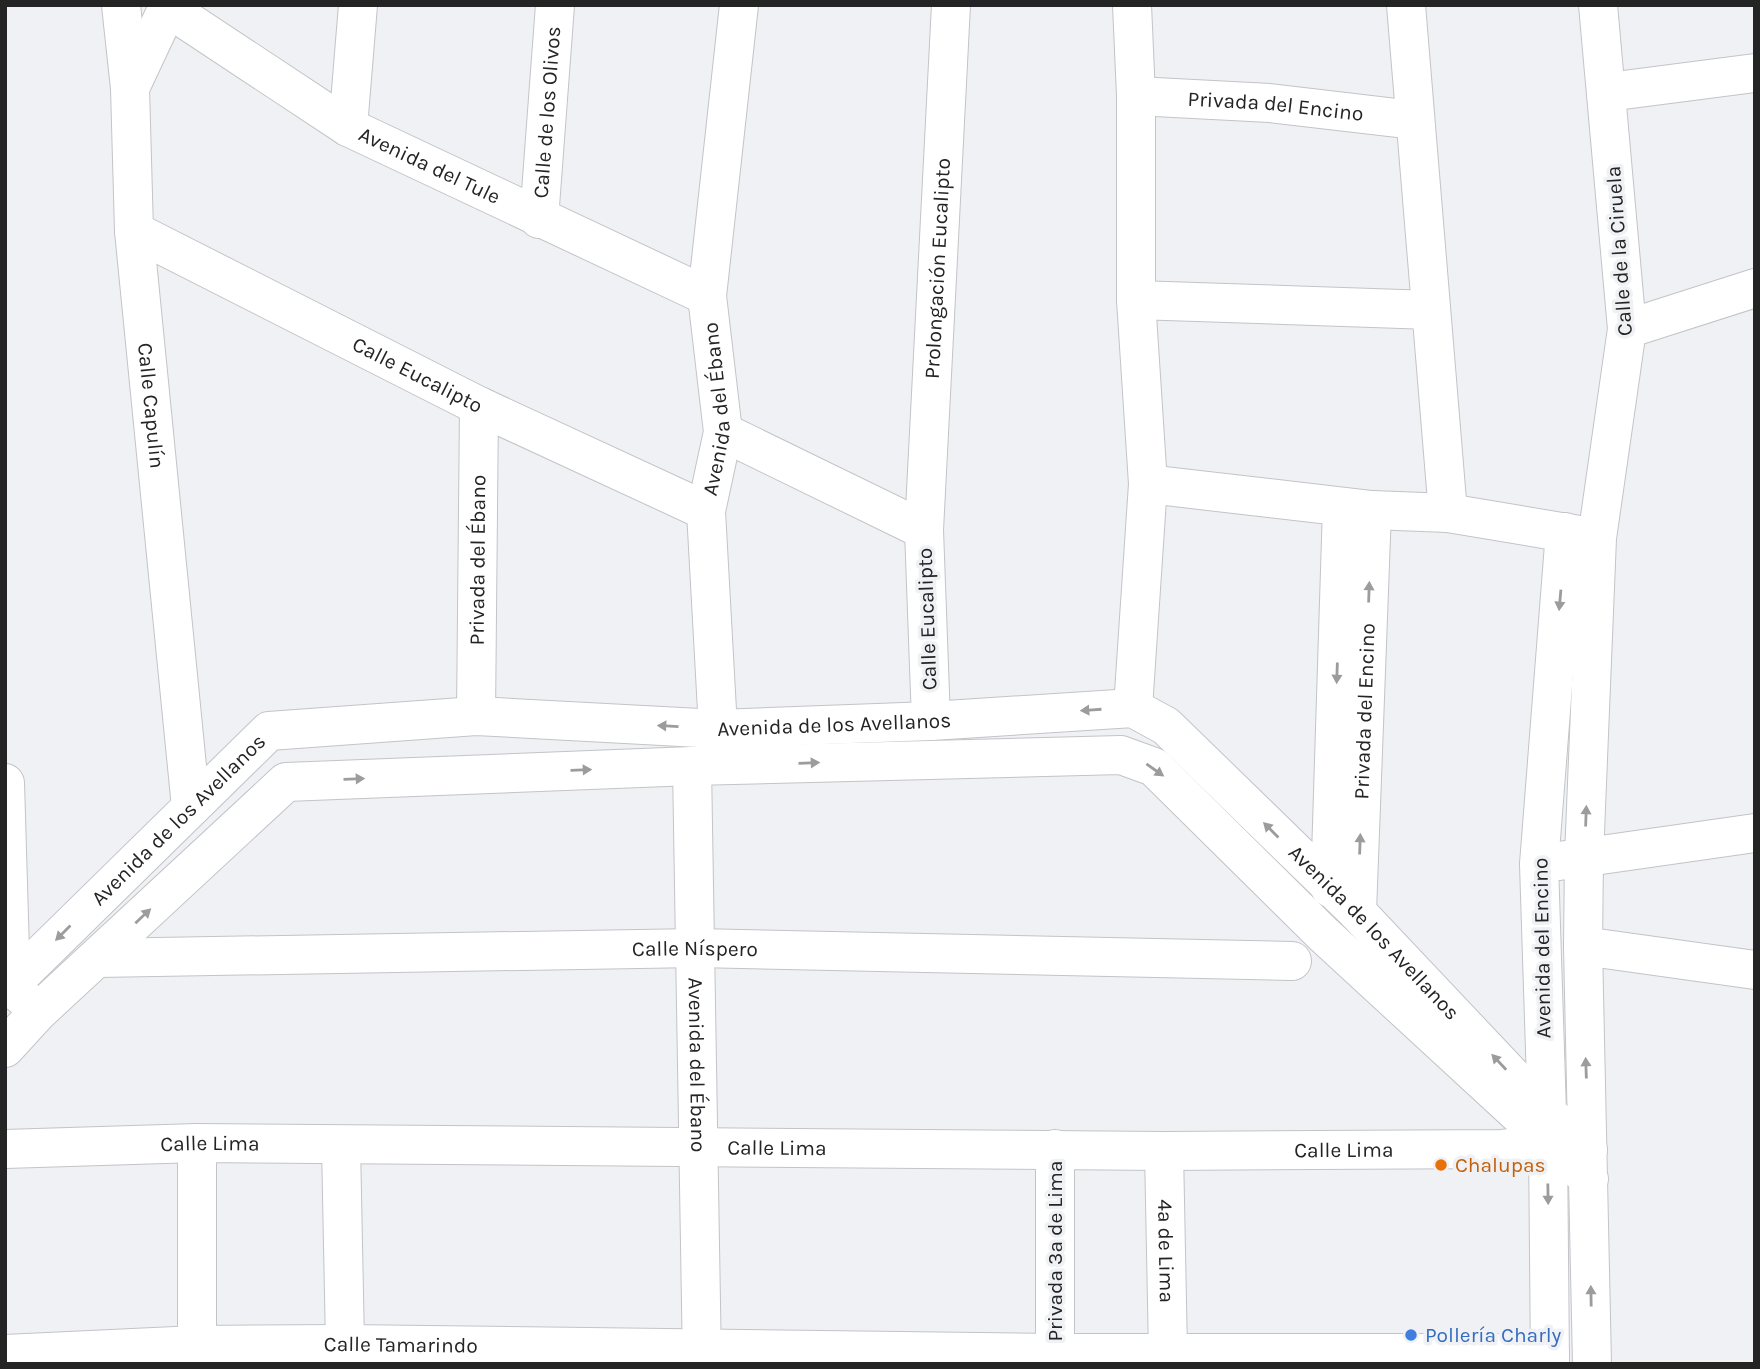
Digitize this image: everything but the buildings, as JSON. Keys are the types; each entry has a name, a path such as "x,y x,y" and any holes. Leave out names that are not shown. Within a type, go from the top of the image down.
{"street":[{"name":"Calle Capulín","path":"121,5 130,88 134,231 191,807"},
{"path":"348,127 358,5"},
{"name":"Calle de los Olivos","path":"539,219 555,5"},
{"name":"Avenida del Ébano","path":"718,729 706,511 723,432 707,296 739,5"},
{"name":"Prolongación Eucalipto","path":"924,530 951,5"},
{"path":"1132,5 1136,96 1136,300 1148,484 1133,708"},
{"path":"1406,5 1448,513"},
{"name":"Calle de la Ciruela","path":"1581,535 1627,329 1608,92 1598,5"},
{"path":"130,88 169,7"},
{"name":"Avenida del Tule","path":"169,7 348,127 707,296"},
{"path":"1608,92 1755,73"},
{"name":"Privada del Encino","path":"1136,96 1270,103 1414,120"},
{"name":"Calle Eucalipto","path":"134,231 479,406 706,511"},
{"path":"1627,329 1755,288"},
{"path":"1136,300 1431,310"},
{"name":"Privada del Ébano","path":"476,716 479,406"},
{"name":"Calle Eucalipto","path":"723,432 924,530 931,721"},
{"path":"1148,484 1357,508 1448,513 1581,535"},
{"name":"Privada del Encino","path":"1344,900 1357,508"},
{"name":"Avenida del Encino","path":"1581,535 1583,946 1592,1364"},
{"name":"Avenida del Encino","path":"1550,1358 1547,1128 1539,864 1581,535"},
{"name":"Avenida de los Avellanos","path":"8,987 269,730 476,716 718,729 931,721 1133,708 1166,726 1344,900 1547,1128"},
{"name":"Avenida de los Avellanos","path":"5,1048 38,1012 286,782 692,766 1121,755 1154,767 1323,934 1589,1165"},
{"name":"Avenida del Ébano","path":"692,766 702,1356"},
{"path":"5,783 8,987 38,1012"},
{"path":"1539,864 1755,833"},
{"path":"1583,946 1755,970"},
{"name":"Calle Níspero","path":"98,958 697,948 1292,961"},
{"name":"Calle Lima","path":"5,1149 197,1143 1164,1151 1502,1149 1547,1128"},
{"path":"197,1143 197,1345"},
{"path":"341,1145 345,1343"},
{"name":"Privada 3a de Lima","path":"1055,1149 1055,1353"},
{"name":"4a de Lima","path":"1164,1151 1168,1352"},
{"name":"Calle Tamarindo","path":"5,1354 197,1345 345,1343 702,1356 1168,1352 1550,1358"}],"place":[{"name":"Chalupas","path":"1441,1165"},
{"name":"Pollería Charly","path":"1411,1335"}]}
